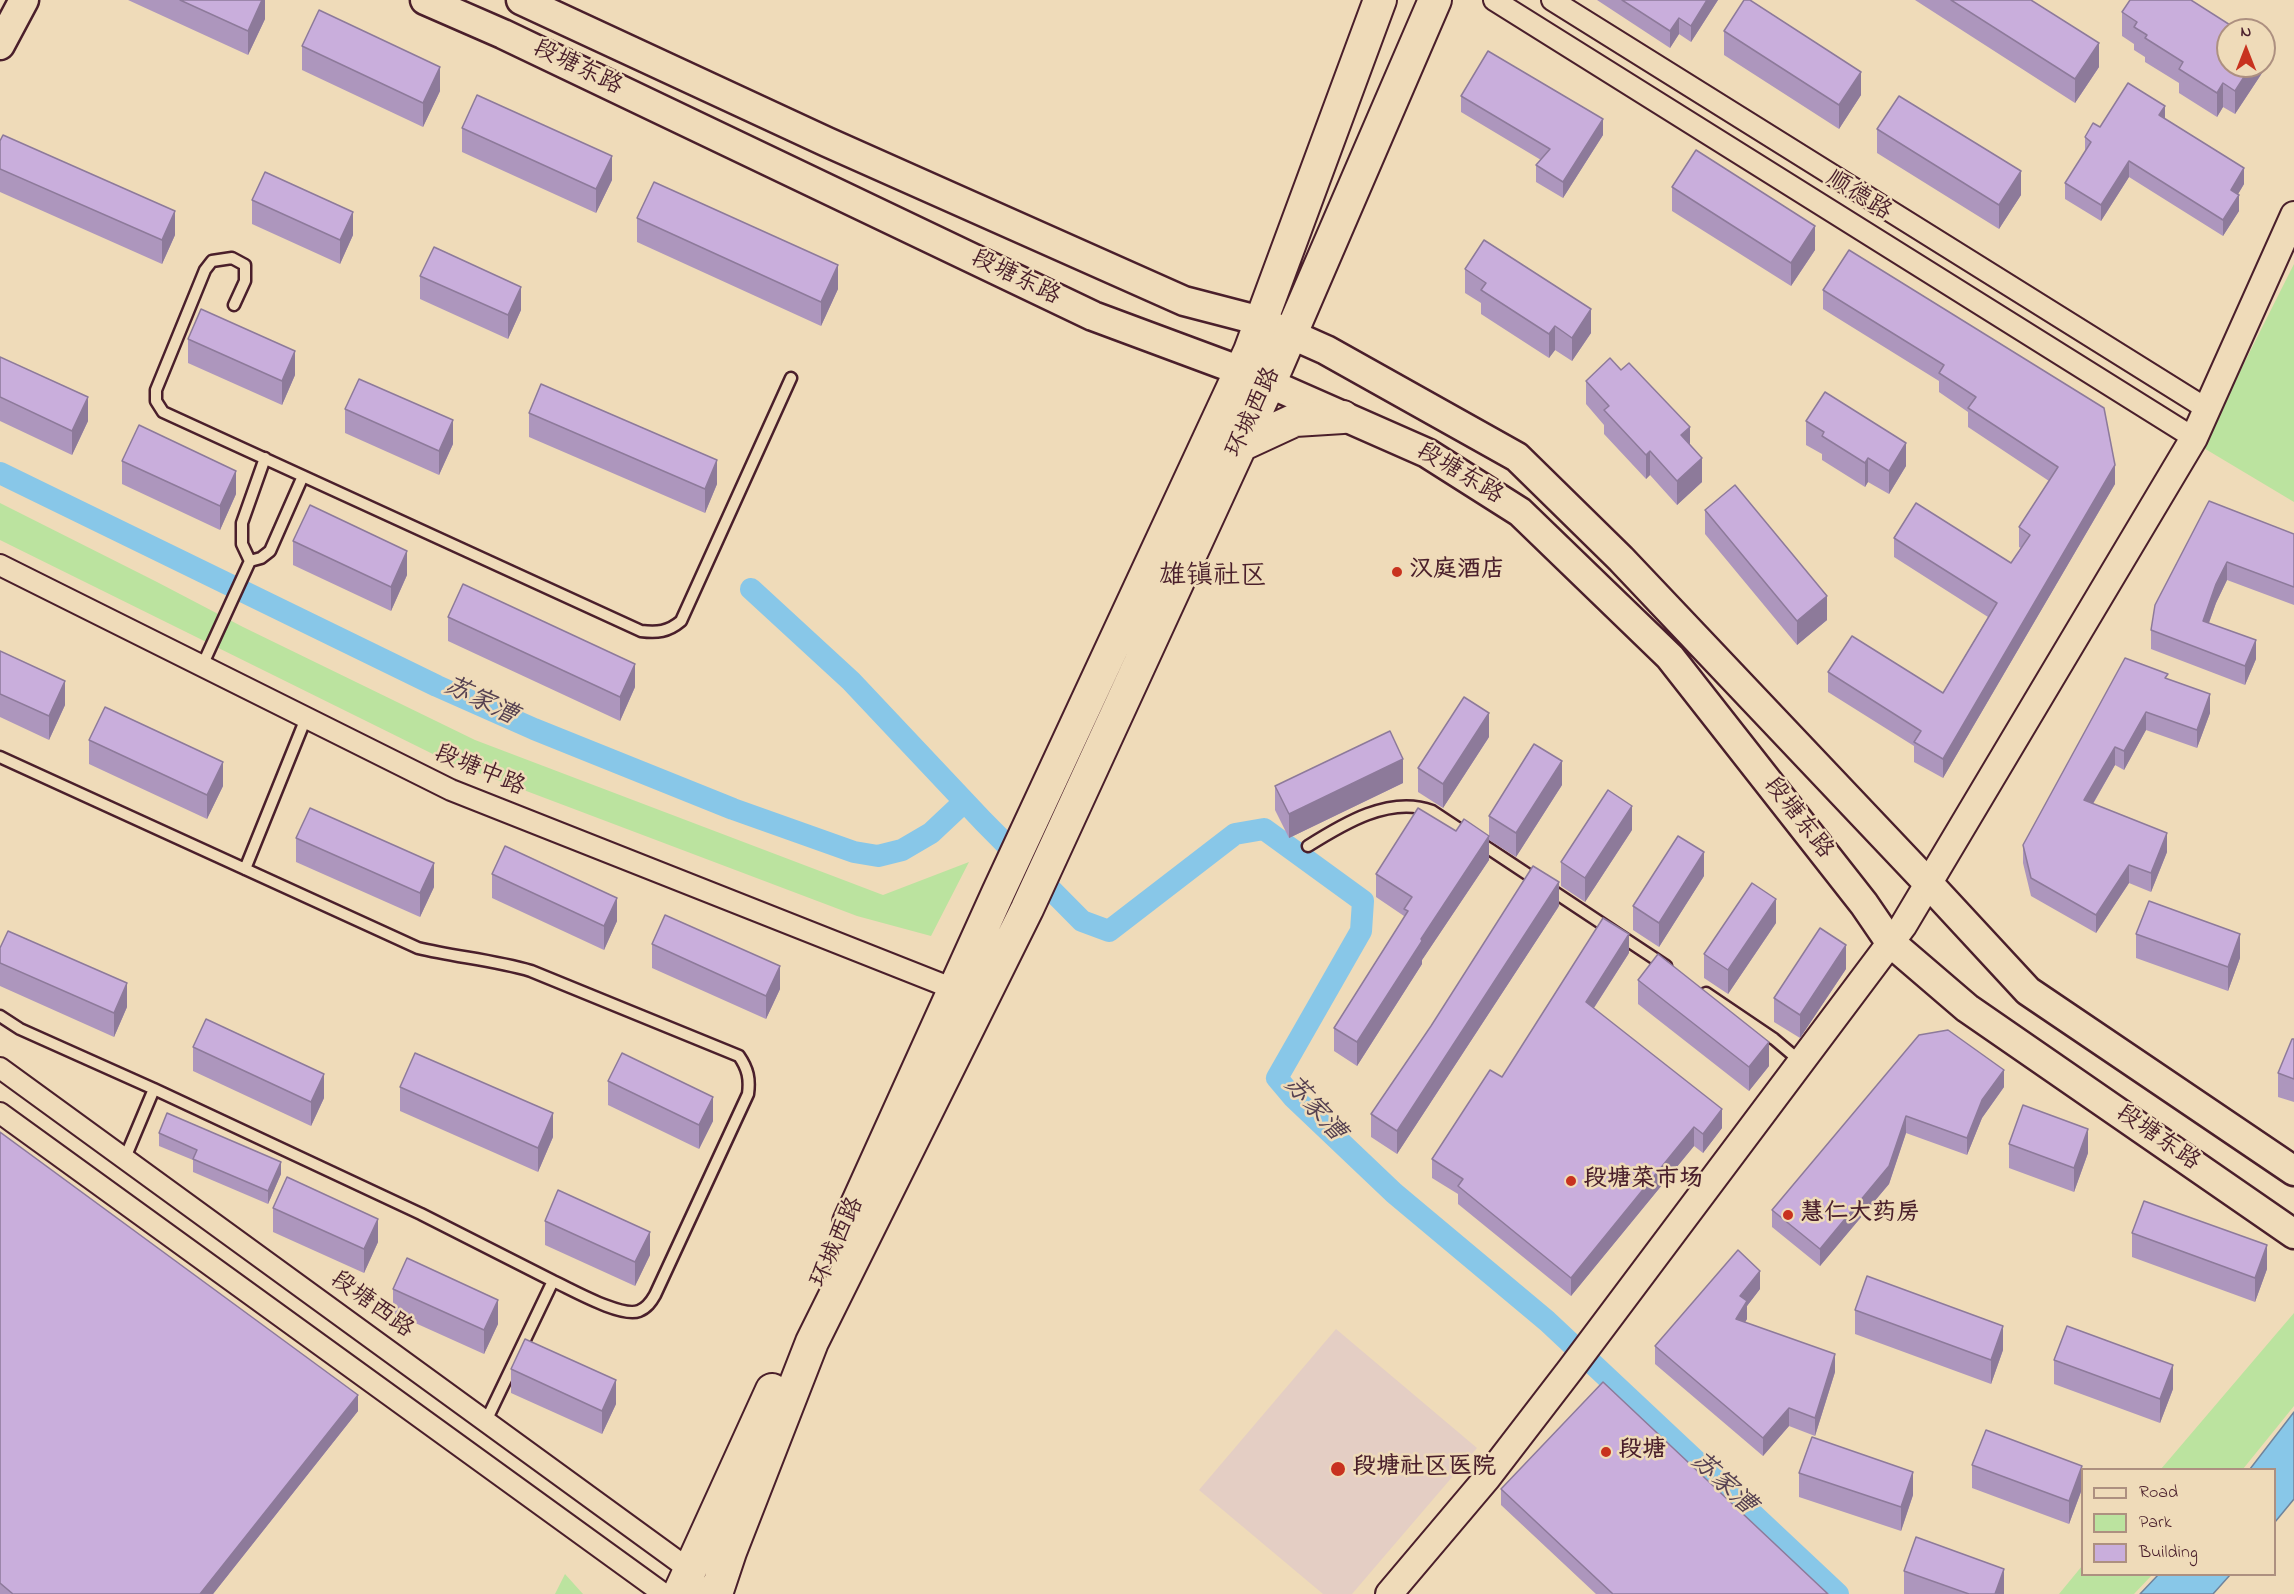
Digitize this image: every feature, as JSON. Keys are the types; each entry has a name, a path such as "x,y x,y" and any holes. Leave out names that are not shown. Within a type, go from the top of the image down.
{"main road":[{"path":"0,45 24,0"},
{"name":"段塘东路","path":"425,0 503,34 1094,316 1241,371 1427,453 1521,512 1670,657 1864,904 1890,942 1966,1008 2294,1234"},
{"name":"段塘东路","path":"521,0 827,142 1184,301 1261,321 1326,350 1517,457 1621,559 2028,991 2294,1171"},
{"name":"环城西路","path":"691,1586 954,989 1241,371 1380,0"},
{"name":"环城西路","path":"716,1594 730,1552 812,1342 1027,909 1291,334 1435,0"},
{"path":"1241,445 1295,420 1343,417"}],"street":[{"name":"顺德路","path":"1494,0 2194,438"},
{"name":"顺德路","path":"1552,0 2207,409"},
{"path":"1389,1594 1487,1478 1570,1370 1890,942 1928,883 2194,438 2294,215"},
{"name":"段塘中路","path":"0,565 452,790 954,989"},
{"name":"段塘西路","path":"0,1068 486,1421 691,1586"},
{"path":"0,1113 664,1594"}],"lane":[{"path":"234,305 245,281 245,265 231,258 212,261 205,270 156,390 156,401 163,412 641,631 656,633 671,629 681,621 688,609 791,378"},
{"path":"202,666 250,561 242,544 242,523 265,458"},
{"path":"250,561 261,558 270,551 303,476"},
{"path":"245,869 306,718"},
{"path":"0,757 418,948 451,956 512,965 531,971 739,1056 746,1066 750,1081 748,1094 656,1295 649,1305 638,1312 624,1312 553,1281 421,1214 20,1029 0,1016"},
{"path":"1308,846 1352,819 1404,806 1418,806 1432,811 1677,974"},
{"path":"1696,987 1774,1039 1801,1061"},
{"path":"125,1158 154,1089"},
{"path":"486,1421 553,1281"}],"shaded area":[{"name":"段塘社区医院","path":"1336,1329 1477,1448 1352,1594 1323,1594 1199,1490"}],"green space":[{"path":"2294,264 2294,502 2202,447"},
{"path":"0,503 243,627 475,740 883,895 969,862 931,936 857,916 447,761 0,540"},
{"path":"2294,1313 2294,1406 2244,1468 2162,1468"},
{"path":"2081,1567 2081,1576 2151,1576 2134,1594 2059,1594"},
{"path":"565,1574 583,1594 555,1594"}],"water":[{"path":"2294,1412 2294,1499 2276,1521 2276,1468 2251,1468"},
{"path":"2157,1576 2229,1576 2213,1594 2140,1594"}],"building":[{"path":"180,0 262,0 248,31"},
{"path":"1622,0 1707,0 1691,26 1679,18 1670,31"},
{"path":"1744,0 1750,0 1861,72 1839,105 1724,31"},
{"path":"1951,0 2031,0 2099,43 2075,79"},
{"path":"2130,0 2191,0 2219,18 2216,18 2216,78 2243,78 2235,91 2223,83 2217,93 2179,69 2183,62 2145,38 2147,35 2134,27 2137,22 2122,12"},
{"path":"319,10 440,67 423,103 302,46"},
{"path":"1488,51 1603,119 1563,182 1536,165 1550,149 1461,96"},
{"path":"2128,83 2165,106 2159,115 2244,168 2231,190 2239,195 2223,220 2129,161 2101,205 2065,183 2091,142 2085,137 2093,123 2100,127"},
{"path":"477,95 612,156 596,189 462,128"},
{"path":"1899,96 2021,171 1999,205 1877,129"},
{"path":"3,135 175,211 162,240 0,169 0,141"},
{"path":"1696,150 1815,226 1791,263 1672,187"},
{"path":"265,172 353,212 340,240 252,200"},
{"path":"654,182 838,265 821,302 637,218"},
{"path":"1484,240 1591,309 1572,338 1555,326 1549,334 1481,290 1486,283 1465,269"},
{"path":"434,247 521,287 508,315 420,276"},
{"path":"1849,250 2104,408 2115,465 1943,759 1914,742 1921,731 1828,672 1852,636 1943,693 1997,603 1894,538 1916,503 2011,563 2030,535 2019,527 2058,467 1968,408 1976,397 1939,373 1944,365 1823,290"},
{"path":"201,309 295,351 282,381 188,339"},
{"path":"0,357 88,397 72,431 0,397"},
{"path":"1610,358 1621,370 1629,363 1690,427 1681,435 1702,458 1677,481 1650,451 1646,455 1604,410 1609,406 1586,381"},
{"path":"359,379 453,420 439,451 345,409"},
{"path":"541,384 717,460 705,489 529,413"},
{"path":"1825,392 1906,443 1889,471 1868,458 1865,463 1822,436 1824,432 1806,421"},
{"path":"139,425 236,471 220,506 122,461"},
{"path":"1735,485 1827,596 1797,621 1705,510"},
{"path":"2209,501 2294,534 2294,587 2227,562 2216,584 2203,621 2256,640 2245,666 2151,630 2155,605"},
{"path":"310,505 407,551 391,587 293,541"},
{"path":"463,584 635,664 620,697 448,617"},
{"path":"0,651 65,681 49,716 0,694"},
{"path":"2125,658 2168,674 2165,678 2210,694 2197,730 2146,712 2124,751 2115,747 2084,800 2167,833 2151,873 2129,865 2096,915 2031,878 2023,845"},
{"path":"1464,697 1489,713 1443,784 1418,768"},
{"path":"105,707 223,762 207,795 89,740"},
{"path":"1390,731 1403,759 1289,814 1275,786"},
{"path":"1534,744 1562,761 1516,833 1489,816"},
{"path":"1608,790 1632,806 1585,878 1561,862"},
{"path":"310,808 434,863 420,893 296,838"},
{"path":"1418,808 1456,831 1464,819 1489,836 1357,1042 1334,1028 1408,911 1404,909 1412,897 1376,874"},
{"path":"1678,836 1704,852 1659,923 1633,906"},
{"path":"505,846 617,898 604,926 492,874"},
{"path":"1533,866 1559,882 1397,1131 1371,1114 1431,1026"},
{"path":"1752,883 1776,899 1728,970 1704,954"},
{"path":"2149,901 2240,934 2228,967 2136,934"},
{"path":"665,915 780,966 766,996 652,944"},
{"path":"1603,918 1629,934 1586,1002 1722,1109 1703,1134 1694,1127 1571,1278 1458,1186 1463,1179 1432,1159 1490,1070 1502,1077"},
{"path":"1820,928 1846,945 1800,1015 1774,998"},
{"path":"8,931 127,983 114,1013 0,963 0,948"},
{"path":"1658,954 1769,1042 1749,1067 1638,980"},
{"path":"206,1019 324,1074 311,1102 193,1047"},
{"path":"1948,1030 2004,1070 1982,1100 1967,1138 1906,1116 1889,1166 1820,1249 1772,1210 1919,1035"},
{"path":"2292,1039 2294,1039 2294,1079 2278,1073"},
{"path":"415,1053 553,1113 538,1148 400,1087"},
{"path":"622,1053 713,1097 699,1125 608,1081"},
{"path":"2023,1105 2088,1129 2074,1168 2009,1144"},
{"path":"167,1113 281,1162 268,1191 193,1159 197,1150 159,1133"},
{"path":"0,1132 358,1395 200,1594 13,1594 0,1583"},
{"path":"287,1177 378,1219 364,1249 273,1208"},
{"path":"558,1190 650,1232 635,1262 545,1221"},
{"path":"2144,1201 2267,1245 2255,1278 2132,1233"},
{"path":"1738,1250 1760,1271 1740,1296 1747,1301 1736,1319 1835,1354 1815,1418 1789,1408 1763,1438 1655,1346"},
{"path":"407,1258 498,1300 484,1330 393,1289"},
{"path":"1867,1276 2003,1326 1991,1360 1855,1310"},
{"path":"2067,1326 2173,1365 2160,1399 2054,1360"},
{"path":"525,1339 616,1380 602,1411 511,1369"},
{"name":"段塘","path":"1603,1382 1828,1594 1613,1594 1501,1489"},
{"path":"1986,1430 2082,1466 2069,1501 1972,1465"},
{"path":"1812,1437 1913,1472 1901,1507 1799,1473"},
{"path":"1916,1537 2004,1569 1995,1594 1969,1594 1904,1571"}],"waterway":[{"name":"苏家漕","path":"0,473 437,686 534,729 733,809 854,852 878,856 902,850 931,833 964,802"},
{"name":"苏家漕","path":"751,589 851,681 983,821 1082,921 1109,931 1235,834 1264,829 1363,901 1361,931 1277,1078 1293,1097 1394,1193 1547,1321 1838,1594"}],"place":[{"name":"汉庭酒店","path":"1397,572"},
{"name":"段塘菜市场","path":"1571,1181"},
{"name":"慧仁大药房","path":"1788,1215"},
{"name":"段塘","path":"1606,1452"},
{"name":"段塘社区医院","path":"1338,1469"}],"district":[{"name":"雄镇社区","path":"1213,579"}]}
